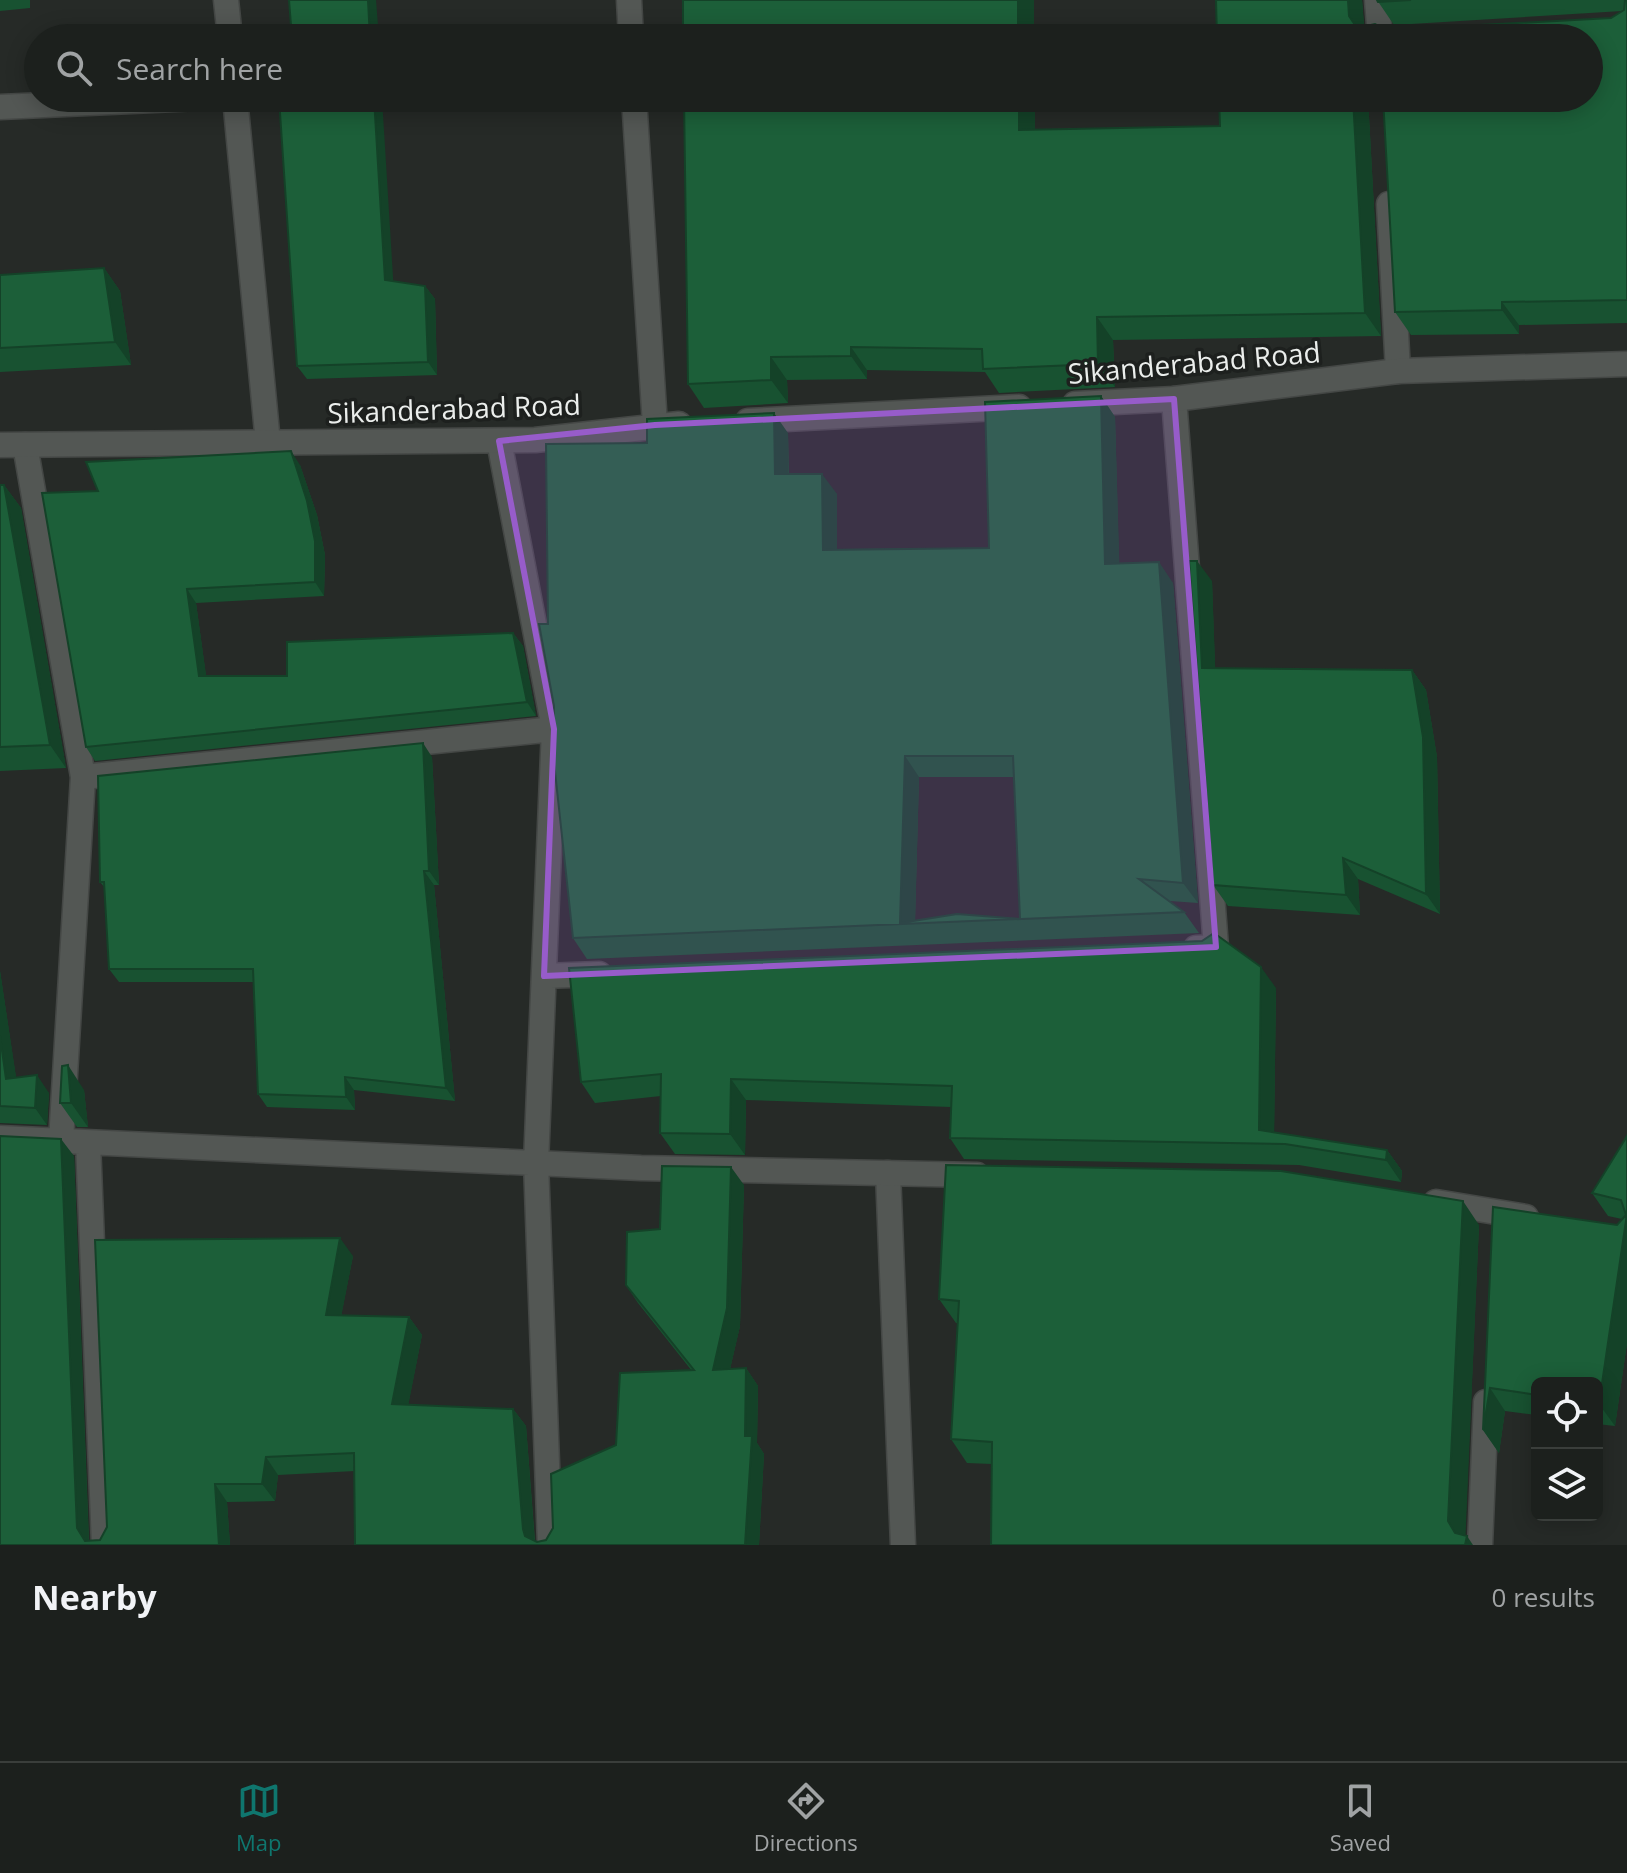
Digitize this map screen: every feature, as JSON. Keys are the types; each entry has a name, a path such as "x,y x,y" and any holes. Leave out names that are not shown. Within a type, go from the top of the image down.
{"street":[{"path":"226,0 229,24"},
{"path":"629,0 630,24"},
{"path":"1377,0 1379,24"},
{"path":"0,107 24,106"},
{"path":"236,112 268,443"},
{"path":"635,112 655,425"},
{"path":"1387,174 1398,371"},
{"name":"Sikanderabad Road","path":"0,445 499,441 655,425 1174,399 1398,371 1627,364"},
{"path":"1169,949 1216,947 1174,399"},
{"path":"499,441 554,729 536,1163 550,1545"},
{"path":"25,445 83,777 61,1141"},
{"path":"83,777 554,729"},
{"path":"544,976 622,973"},
{"path":"0,1138 536,1163 999,1175"},
{"path":"88,1143 104,1545"},
{"path":"888,1173 903,1545"},
{"path":"1420,1200 1554,1221"},
{"path":"1493,1243 1495,1212"},
{"path":"1480,1545 1488,1370"}],"highlighted area":[{"path":"1174,399 1216,947 544,976 554,729 499,441 655,425"}],"building":[{"path":"289,0 368,0 369,24 291,24"},
{"path":"683,0 1018,0 1018,24 683,24"},
{"path":"1216,0 1348,0 1349,16 1354,24 1217,24"},
{"path":"1627,0 1627,300 1502,302 1502,310 1395,312 1384,112 1603,112 1603,24 1498,24 1611,18 1624,10"},
{"path":"280,112 375,112 385,280 425,286 428,362 297,366"},
{"path":"684,112 1019,112 1019,130 1220,126 1220,112 1354,112 1365,313 1097,317 1098,364 983,369 982,349 851,347 851,356 771,357 771,380 688,384"},
{"path":"104,268 115,342 0,348 0,275"},
{"path":"1101,396 1105,564 1159,562 1183,883 1139,879 1184,912 1020,919 573,938 553,753 554,706 539,624 548,624 546,444 647,443 647,419 774,413 775,474 822,474 823,550 989,548 985,402","holes":["905,756 1013,756 1020,919 957,914 900,923"]},
{"path":"291,451 307,501 315,541 315,582 187,589 199,676 287,676 287,642 513,633 527,702 86,747 42,493 98,491 86,462"},
{"path":"0,485 4,485 50,745 0,747"},
{"path":"1189,561 1197,561 1202,668 1412,670 1423,737 1426,894 1343,858 1346,895 1213,885"},
{"path":"423,743 429,871 424,871 446,1088 345,1077 346,1097 258,1094 253,969 109,969 104,882 100,882 98,776"},
{"path":"1214,933 1261,967 1259,1130 1387,1150 1386,1160 1285,1144 950,1138 952,1086 731,1079 730,1134 660,1133 661,1074 581,1082 569,968 1202,941"},
{"path":"0,1036 6,1079 37,1075 35,1108 0,1106"},
{"path":"68,1065 71,1103 60,1103 62,1066"},
{"path":"0,1136 61,1139 77,1528 85,1541 100,1540 107,1527 95,1240 340,1238 326,1315 409,1317 392,1404 513,1409 523,1529 525,1536 537,1542 546,1540 553,1528 551,1474 616,1445 620,1373 694,1370 626,1285 627,1232 660,1229 662,1166 731,1167 727,1308 713,1370 746,1368 745,1436 752,1436 745,1545 355,1545 354,1453 266,1457 262,1484 215,1484 219,1545 0,1545"},
{"path":"1627,1136 1627,1214 1603,1377 1531,1377 1531,1394 1490,1388 1483,1430 1493,1207 1617,1225 1626,1215 1621,1200 1592,1193"},
{"path":"946,1165 1281,1171 1463,1201 1448,1521 1455,1533 1467,1536 1465,1545 991,1545 992,1442 951,1439 959,1301 939,1299"}]}
